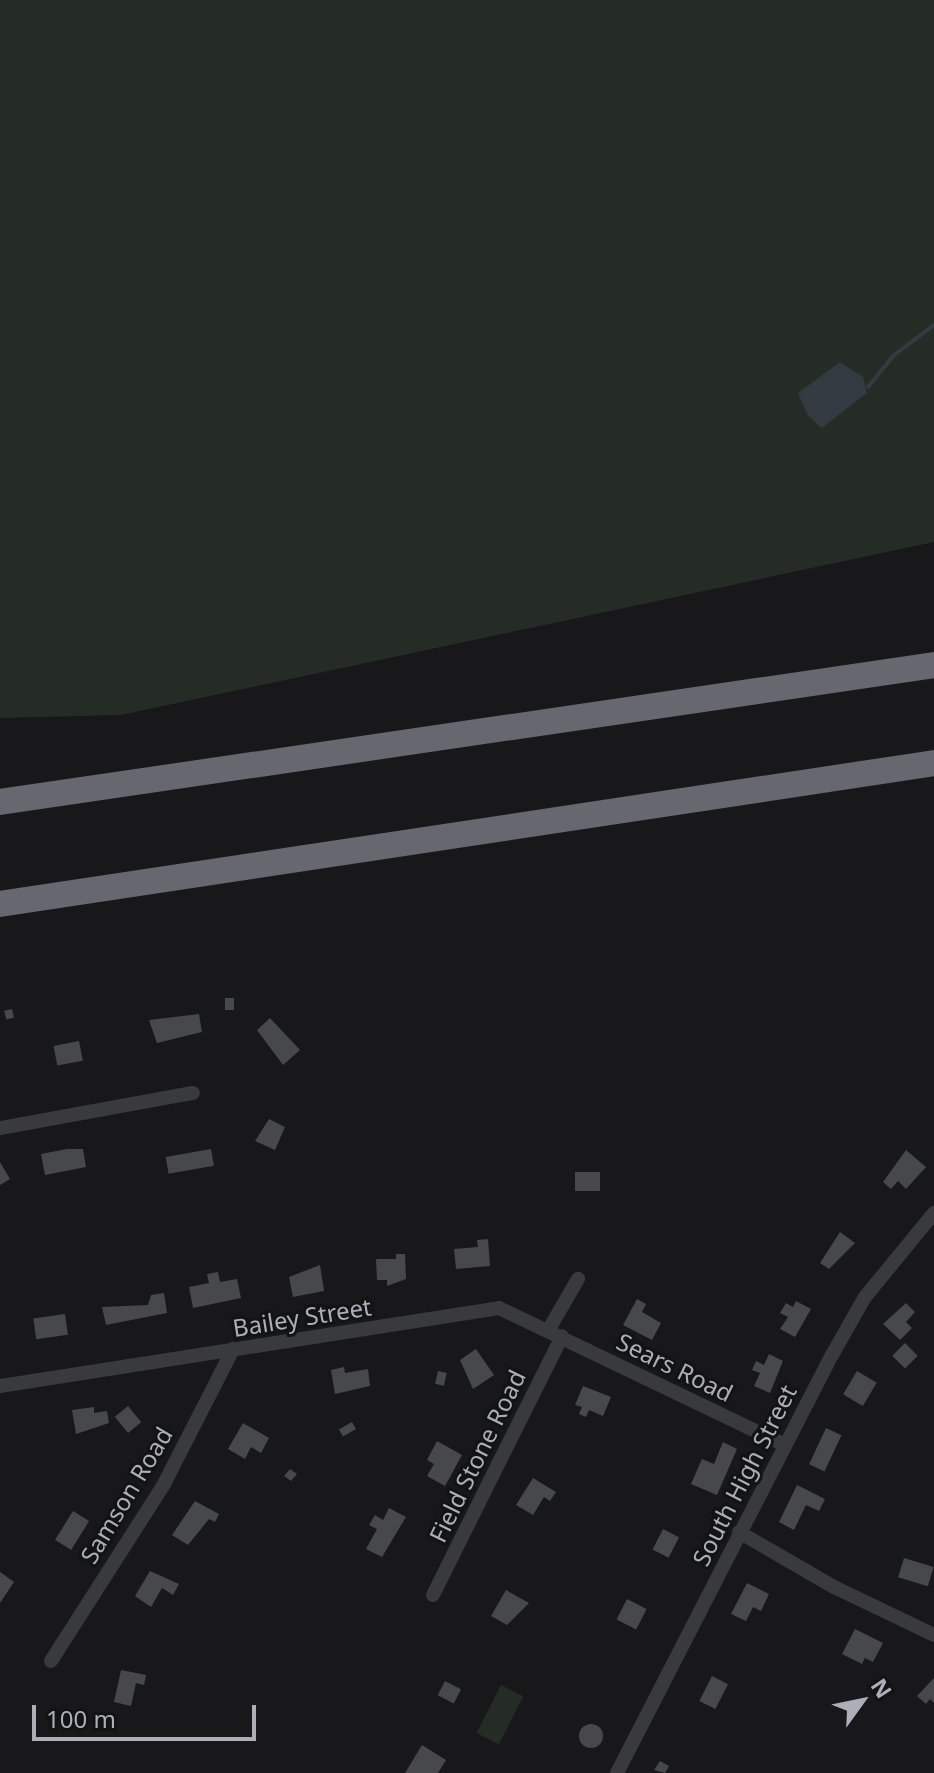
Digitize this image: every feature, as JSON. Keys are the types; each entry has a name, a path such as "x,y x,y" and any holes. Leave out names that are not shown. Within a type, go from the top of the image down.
{"highway":[{"path":"0,802 934,665"},
{"path":"0,904 934,763"}],"street":[{"path":"0,1128 193,1093"},
{"name":"South High Street","path":"617,1773 783,1444 865,1297 934,1213"},
{"path":"555,1333 578,1279"},
{"name":"Bailey Street","path":"0,1386 478,1308 499,1308 555,1333"},
{"name":"Sears Road","path":"555,1333 783,1444"},
{"name":"Field Stone Road","path":"433,1595 555,1333"},
{"name":"Samson Road","path":"51,1661 164,1484 233,1349"},
{"path":"739,1532 834,1587 934,1635"}],"shaded area":[{"path":"0,0 934,0 934,542 121,715 0,718"},
{"path":"840,362 863,377 867,393 822,428 808,416 798,393"},
{"path":"501,1685 523,1696 499,1744 476,1733"}],"building":[{"path":"225,998 234,998 234,1010 225,1010"},
{"path":"12,1009 14,1018 6,1020 4,1011"},
{"path":"199,1014 202,1032 157,1043 149,1020"},
{"path":"270,1018 300,1050 283,1065 257,1030"},
{"path":"79,1041 83,1061 57,1066 53,1046"},
{"path":"269,1119 285,1127 275,1150 255,1141"},
{"path":"83,1149 86,1167 45,1175 41,1154"},
{"path":"211,1149 214,1166 169,1174 166,1157"},
{"path":"906,1150 926,1167 906,1189 898,1181 891,1189 883,1182"},
{"path":"0,1162 10,1179 0,1185"},
{"path":"575,1172 600,1172 600,1191 575,1191"},
{"path":"840,1232 855,1243 829,1269 820,1263"},
{"path":"488,1239 490,1266 456,1269 454,1249 478,1247 477,1240"},
{"path":"396,1254 405,1254 406,1279 387,1286 387,1280 377,1280 376,1259 396,1259"},
{"path":"320,1265 324,1291 293,1297 289,1277"},
{"path":"218,1272 220,1282 237,1279 241,1298 193,1308 189,1287 209,1283 207,1274"},
{"path":"164,1293 167,1313 106,1325 102,1307 148,1305 151,1295"},
{"path":"637,1299 646,1304 642,1312 661,1323 652,1340 623,1325"},
{"path":"796,1301 811,1309 795,1337 780,1329 788,1317 780,1313 786,1303 793,1307"},
{"path":"906,1303 915,1312 906,1322 912,1328 900,1340 883,1324"},
{"path":"65,1314 68,1335 36,1339 33,1318"},
{"path":"905,1343 918,1356 905,1368 892,1356"},
{"path":"476,1349 494,1375 473,1389 460,1360"},
{"path":"769,1354 783,1361 770,1393 754,1386 760,1373 752,1370 756,1361 764,1365"},
{"path":"344,1367 345,1373 368,1369 370,1386 335,1394 331,1370"},
{"path":"438,1371 447,1373 444,1386 435,1384"},
{"path":"857,1371 877,1383 863,1406 843,1394"},
{"path":"583,1386 611,1397 603,1416 589,1410 586,1417 579,1414 582,1407 575,1405"},
{"path":"128,1406 141,1422 128,1433 115,1417"},
{"path":"94,1407 94,1413 107,1411 109,1423 76,1434 72,1410"},
{"path":"352,1422 356,1429 343,1436 339,1430"},
{"path":"243,1423 269,1438 261,1453 251,1447 245,1459 228,1449"},
{"path":"826,1428 841,1435 825,1471 809,1464"},
{"path":"437,1441 462,1455 445,1486 427,1476 434,1464 427,1460"},
{"path":"723,1442 737,1449 717,1495 691,1484 702,1459 714,1464"},
{"path":"290,1469 297,1474 291,1481 284,1476"},
{"path":"533,1478 556,1492 550,1501 544,1497 533,1515 516,1505"},
{"path":"797,1485 825,1499 819,1511 806,1505 794,1530 779,1522"},
{"path":"195,1501 219,1514 215,1522 209,1519 188,1545 172,1535"},
{"path":"389,1508 406,1517 382,1557 366,1549 377,1529 369,1525 375,1515 383,1520"},
{"path":"73,1511 89,1521 71,1550 55,1540"},
{"path":"663,1529 679,1537 669,1558 653,1549"},
{"path":"904,1558 934,1567 928,1586 898,1577"},
{"path":"150,1571 179,1584 173,1595 162,1588 151,1607 135,1596"},
{"path":"0,1572 14,1582 0,1603"},
{"path":"747,1583 769,1594 761,1611 753,1607 746,1621 731,1614"},
{"path":"506,1590 529,1603 507,1625 491,1616"},
{"path":"627,1599 647,1609 636,1629 617,1619"},
{"path":"855,1629 883,1643 873,1662 865,1658 862,1664 842,1654"},
{"path":"121,1670 146,1675 144,1685 136,1683 131,1706 114,1702"},
{"path":"712,1676 728,1684 715,1709 699,1701"},
{"path":"934,1678 934,1703 930,1699 926,1704 917,1696"},
{"path":"445,1681 461,1689 454,1703 438,1695"},
{"path":"591,1724 602,1731 603,1736 596,1747 591,1748 580,1741 579,1736 586,1725"},
{"path":"422,1745 446,1760 438,1773 405,1773"},
{"path":"660,1761 669,1766 665,1773 654,1770"}],"waterway":[{"path":"868,387 894,355 934,325"}]}
